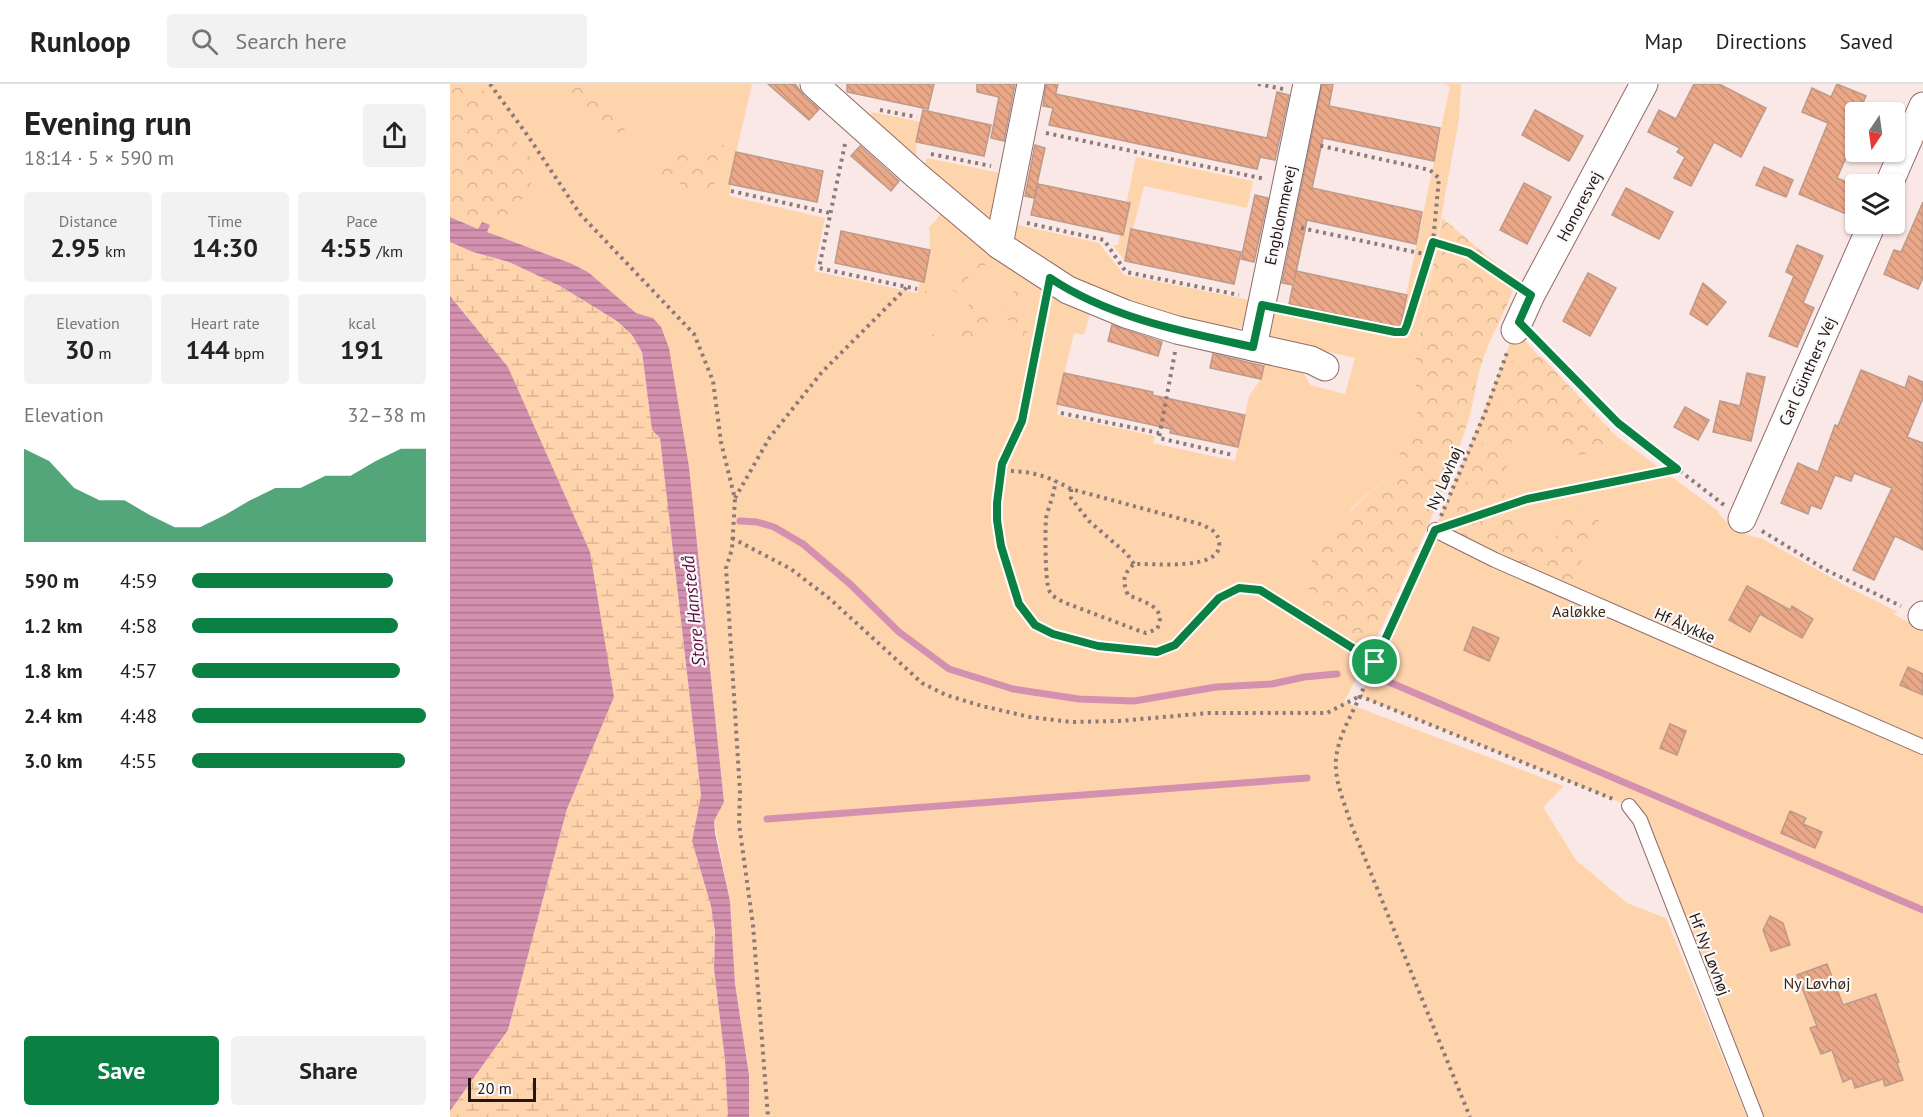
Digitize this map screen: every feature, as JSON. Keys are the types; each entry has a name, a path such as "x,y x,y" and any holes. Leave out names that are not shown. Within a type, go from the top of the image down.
{"street":[{"path":"814,84 999,245 1068,290 1126,314 1177,330 1311,360 1325,367"},
{"path":"999,245 1031,84"},
{"name":"Engblommevej","path":"1253,347 1307,84"},
{"name":"Honoresvej","path":"1517,326 1531,295 1644,84"},
{"path":"1893,174 1923,106"},
{"name":"Carl Günthers Vej","path":"1742,519 1868,234"}],"lane":[{"name":"Hf Ålykke","path":"1435,530 1495,560 1923,747"},
{"name":"Hf Ny Løvhøj","path":"1629,806 1640,820 1756,1117"}],"path":[{"path":"490,84 580,214 694,334 714,381 721,442 735,499 732,549 726,568 740,792 739,824 753,925 768,1117"},
{"path":"917,117 861,106 851,117 819,268 917,290"},
{"path":"1022,128 1287,183"},
{"path":"1004,218 1104,240 1126,272 1395,332 1404,332 1433,242 1439,178 1430,170 1295,141"},
{"path":"916,175 924,152 1014,171"},
{"path":"731,191 830,213"},
{"path":"1278,224 1429,255"},
{"path":"1433,242 1469,253 1531,295"},
{"path":"1050,278 1022,421 1002,464 997,520 1001,546 1019,604 1035,625 1053,634 1098,646 1157,652 1175,645 1219,598 1239,588 1260,590 1375,662"},
{"path":"735,499 770,437 822,372 907,287"},
{"path":"1517,326 1618,423 1742,519 1826,570 1923,615"},
{"name":"Ny Løvhøj","path":"1470,1117 1351,824 1337,778 1336,759 1341,739 1485,413 1517,326"},
{"path":"1177,330 1177,342 1159,438 1233,454"},
{"path":"1061,412 1159,433"},
{"path":"1002,464 1006,470 1033,473 1055,481 1071,489 1200,525 1212,530 1219,537 1220,547 1216,556 1204,561 1159,565 1134,564 1124,573 1124,585 1128,595 1152,606 1160,614 1161,621 1157,629 1146,633 1063,602 1055,598 1049,590 1045,544 1046,520 1055,481"},
{"path":"1435,530 1527,499 1677,469"},
{"path":"1071,489 1071,498 1089,520 1127,554 1134,564"},
{"path":"732,538 791,569 830,599 922,683 946,695 982,706 1030,717 1071,722 1119,721 1209,713 1327,713 1360,696 1629,806"}],"green space":[{"path":"450,84 752,84 729,183 731,184 729,196 825,218 814,271 917,293 920,281 924,281 928,261 929,228 944,210 1091,310 1084,335 1074,333 1057,404 1059,405 1057,415 1155,436 1153,443 1235,461 1249,396 1261,379 1265,360 1301,368 1310,385 1345,394 1355,358 1264,337 1269,312 1397,338 1450,86 1444,84 1461,84 1459,119 1414,366 1418,410 1392,472 1351,509 1308,589 1349,633 1363,637 1377,637 1344,702 1564,786 1543,807 1576,860 1627,903 1666,918 1747,1117 749,1117 749,1075 735,984 730,901 714,821 724,801 700,570 653,318 636,313 588,272 570,263 486,232 489,225 478,229 450,217"},
{"path":"450,84 481,87 509,122 518,145 534,160 533,177 529,189 514,209 498,221 480,221 450,207"},
{"path":"558,84 592,84 599,88 606,101 629,119 630,127 615,134 590,122 558,93"},
{"path":"872,112 921,122 916,142 917,159 869,119"},
{"path":"721,137 725,151 721,158 719,173 708,198 691,194 678,181 663,181 656,167 661,153 669,146 680,153 694,157 714,138"},
{"path":"1136,157 1253,181 1247,208 1144,186 1125,261 1113,245 1118,245"},
{"path":"927,158 1005,174 997,213 986,220 924,166"},
{"path":"1442,218 1516,280 1484,356 1465,431 1424,536 1377,637 1363,637 1349,633 1308,589 1314,545 1392,472 1418,410 1414,366"},
{"path":"1014,224 1099,243 1124,275 1250,300 1249,321 1234,333 1095,291 1018,248 1011,233"},
{"path":"450,242 473,252 509,262 560,286 617,321 632,335 642,352 652,430 660,438 701,795 692,841 711,906 715,931 714,969 725,1060 728,1117 450,1117 450,1111 508,1030 567,809 614,697 508,367 450,296"},
{"path":"983,259 986,261 985,265 975,270 968,278 966,293 968,299 964,301 956,292 946,288 935,289 924,295 926,287 940,282 959,281 968,266"},
{"path":"1016,283 1020,286 1016,314 1026,328 1030,341 1030,348 1022,354 1024,340 1020,329 1010,321 996,319 996,312 1010,301"},
{"path":"971,304 980,311 990,313 991,320 982,327 977,335 978,352 989,364 999,367 1010,365 1008,373 992,374 980,368 968,342 963,339 935,342 923,338 914,326 919,322 934,335 942,337 950,335 957,332 963,325 966,306"},
{"name":"Aaløkke","path":"1515,330 1611,435 1614,437 1615,435 1718,511 1736,529 1761,538 1846,586 1898,612 1893,614 1923,630 1923,1117 1756,1117 1629,806 1360,696 1441,514"},
{"path":"1524,352 1542,357 1615,435 1608,449 1580,455 1519,430 1513,435 1503,485 1512,519 1551,545 1567,515 1581,510 1600,517 1571,587 1459,534 1451,520 1512,361"}],"water":[{"name":"Store Hanstedå","path":"450,217 478,229 482,222 490,225 487,232 588,272 636,313 653,318 661,327 669,348 689,467 724,802 714,821 730,901 735,984 749,1075 749,1117 728,1117 725,1060 714,969 715,931 711,906 692,841 701,795 660,438 652,430 642,352 632,335 617,321 560,286 509,262 473,252 450,242"},
{"path":"450,296 508,367 590,552 614,697 567,809 508,1030 450,1111"}],"building":[{"path":"768,84 795,84 804,96 819,109 809,120"},
{"path":"847,84 934,84 928,109 847,92"},
{"path":"977,84 1015,84 1004,141 991,138 999,97 977,92"},
{"path":"1046,84 1058,84 1055,96 1056,94 1267,138 1277,92 1289,95 1275,160 1260,157 1257,169 1049,125 1053,108 1043,106"},
{"path":"1322,84 1333,84 1329,106 1440,128 1434,161 1323,138 1312,188 1422,212 1416,244 1307,220 1296,271 1407,295 1400,328 1289,304 1293,285 1282,283"},
{"path":"1694,84 1719,84 1766,108 1741,157 1714,142 1691,186 1674,178 1685,157 1677,152 1680,148 1648,132 1659,110 1676,119"},
{"path":"1837,84 1866,96 1863,102 1845,102 1845,160 1837,178 1845,181 1845,213 1799,194 1828,123 1802,112 1812,88 1831,97"},
{"path":"923,110 991,125 984,156 916,142"},
{"path":"1535,110 1583,136 1569,161 1522,135"},
{"path":"1035,145 1045,148 1034,198 1025,196"},
{"path":"860,146 899,181 891,191 851,156"},
{"path":"736,152 823,171 817,202 729,184"},
{"path":"1764,167 1793,180 1786,197 1756,185"},
{"path":"1524,183 1551,197 1527,244 1500,230"},
{"path":"1038,184 1130,203 1123,235 1031,215"},
{"path":"1626,188 1673,212 1659,239 1612,215"},
{"path":"1255,195 1268,198 1254,262 1241,259"},
{"path":"1923,202 1923,278 1918,289 1884,274 1894,250 1901,252"},
{"path":"1131,229 1241,252 1234,284 1125,261"},
{"path":"841,231 930,250 924,282 835,263"},
{"path":"1797,245 1823,256 1803,303 1814,308 1797,347 1769,336 1794,276 1786,272"},
{"path":"1588,273 1616,288 1590,336 1563,321"},
{"path":"1703,283 1726,302 1707,325 1690,314"},
{"path":"1112,325 1162,342 1158,356 1108,341"},
{"path":"1213,354 1264,366 1261,379 1210,368"},
{"path":"1861,370 1905,388 1909,376 1923,382 1923,398 1907,437 1923,443 1923,550 1895,536 1874,580 1853,570 1892,488 1854,473 1851,481 1835,475 1821,509 1811,505 1808,514 1781,503 1798,463 1818,472 1835,425 1838,426"},
{"path":"1064,373 1245,415 1238,447 1170,433 1171,429 1057,404"},
{"path":"1747,373 1765,377 1751,441 1713,432 1720,401 1740,406"},
{"path":"1685,407 1709,420 1698,440 1674,427"},
{"path":"1747,586 1790,610 1792,606 1813,619 1802,638 1760,614 1750,632 1729,620"},
{"path":"1473,627 1499,638 1489,661 1464,650"},
{"path":"1908,667 1923,674 1923,695 1900,685"},
{"path":"1670,724 1686,731 1677,755 1660,748"},
{"path":"1790,811 1806,818 1803,824 1822,832 1815,848 1781,833"},
{"path":"1770,916 1783,923 1790,945 1771,951 1763,930"},
{"path":"1827,964 1843,1005 1876,994 1903,1080 1885,1086 1883,1079 1855,1088 1852,1078 1843,1082 1832,1050 1821,1054 1810,1028 1817,1026 1797,975"}],"waterway":[{"path":"740,521 757,522 774,527 803,544 850,584 899,632 949,669 1013,689 1079,699 1134,701 1216,687 1272,684 1304,677 1337,674"},
{"path":"1389,682 1923,910"},
{"path":"767,819 1307,778"}],"route":[{"path":"1433,242 1442,244 1469,253 1531,295 1519,322 1618,423 1677,469 1527,499 1435,530 1375,662 1260,590 1239,588 1219,598 1175,645 1157,652 1098,646 1053,634 1035,625 1019,604 1001,546 997,503 1002,464 1022,421 1050,278 1068,290 1126,314 1177,330 1253,347 1262,305 1404,332 1433,242"}]}
